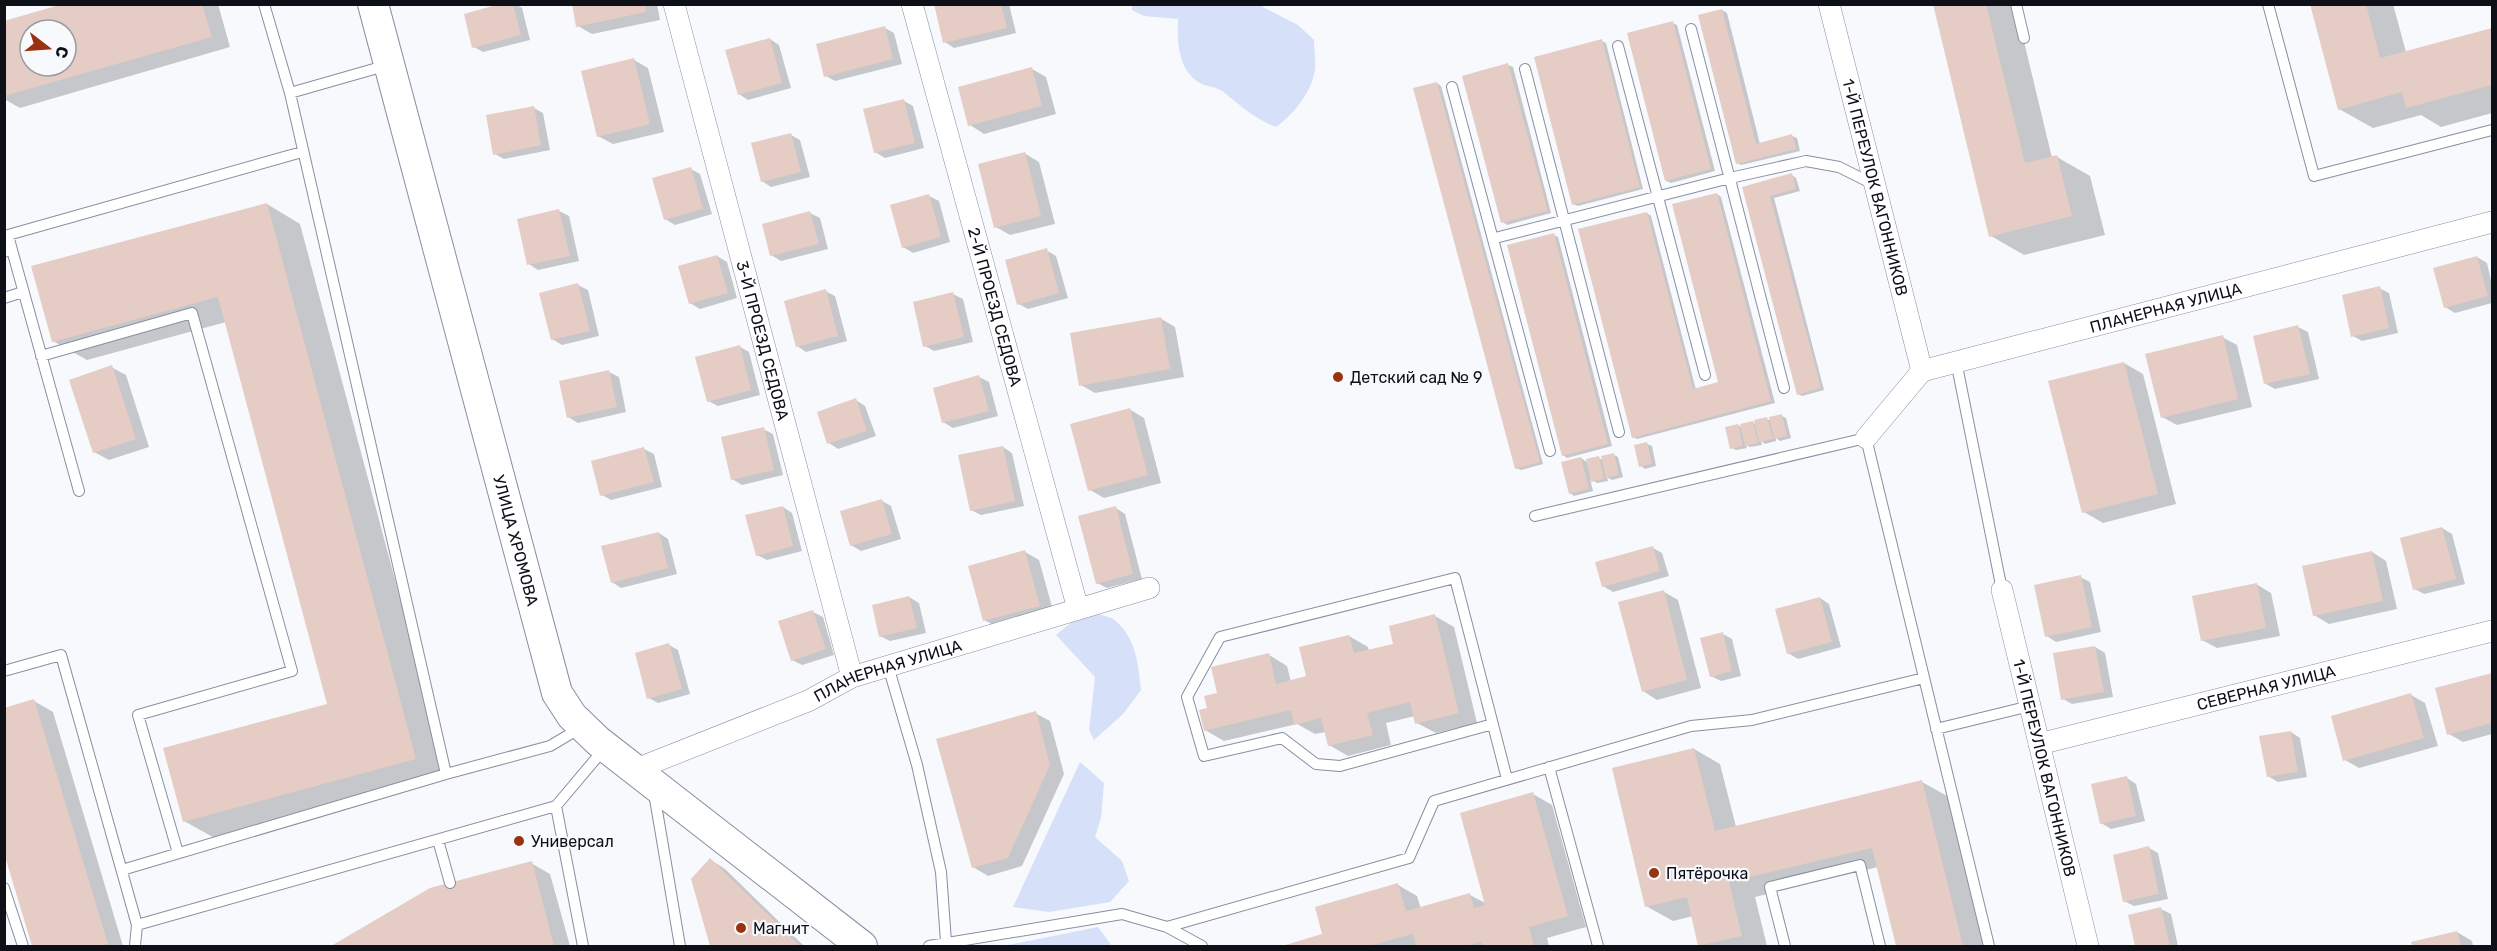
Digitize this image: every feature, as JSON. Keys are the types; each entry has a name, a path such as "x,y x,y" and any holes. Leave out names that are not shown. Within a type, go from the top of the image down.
{"main road":[{"name":"УЛИЦА ХРОМОВА","path":"373,5 555,686 564,705 582,727 606,748 862,946"}],"street":[{"name":"3-Й ПРОЕЗД СЕДОВА","path":"674,4 852,677"},
{"name":"2-Й ПРОЕЗД СЕДОВА","path":"912,4 1078,609"},
{"name":"1-Й ПЕРЕУЛОК ВАГОННИКОВ","path":"1828,4 1922,371"},
{"name":"ПЛАНЕРНАЯ УЛИЦА","path":"1922,371 2493,222"},
{"path":"1866,438 1922,371"},
{"name":"ПЛАНЕРНАЯ УЛИЦА","path":"643,777 808,701 852,677 1149,588"},
{"name":"1-Й ПЕРЕУЛОК ВАГОННИКОВ","path":"2002,590 2088,946"},
{"name":"СЕВЕРНАЯ УЛИЦА","path":"2039,744 2493,631"}],"lane":[{"path":"264,4 290,93 446,774"},
{"path":"2016,4 2024,38"},
{"path":"2268,4 2314,176 2493,130"},
{"path":"1691,29 1784,388"},
{"path":"1618,46 1705,375"},
{"path":"290,93 389,65"},
{"path":"1525,69 1619,432"},
{"path":"1452,87 1495,238 1550,451"},
{"path":"80,491 23,292 8,251 6,230 302,152"},
{"path":"1495,238 1806,161 1839,167 1876,185"},
{"path":"4,297 23,292"},
{"path":"41,356 192,313 292,671 138,715 177,853"},
{"path":"1956,361 2002,590"},
{"path":"1535,516 1866,438 1989,946"},
{"path":"1493,724 1340,766 1316,764 1282,738 1204,756 1187,697 1220,637 1455,578 1493,724 1507,779"},
{"path":"4,671 62,655 138,925 135,946"},
{"path":"888,666 917,765 941,872 945,942"},
{"path":"1167,927 1409,858 1434,801 1691,726 1752,720 1924,678"},
{"path":"1936,729 2030,706"},
{"path":"122,870 446,774 550,746 582,727"},
{"path":"138,925 556,806 606,748"},
{"path":"1549,767 1598,946"},
{"path":"643,777 680,946"},
{"path":"556,806 584,946"},
{"path":"438,840 450,883"},
{"path":"1785,946 1770,887 1860,865 1880,946"},
{"path":"4,888 23,946"},
{"path":"928,946 1122,914 1167,927 1202,946"}],"shaded area":[{"path":"1132,5 1259,5 1298,25 1314,40 1315,69 1310,86 1301,102 1283,122 1276,127 1267,123 1247,111 1222,91 1203,84 1187,71 1180,55 1178,19 1144,16 1132,10"},
{"path":"1094,613 1116,621 1128,636 1135,653 1141,690 1123,714 1094,740 1089,730 1095,677 1056,635 1078,617"},
{"path":"1080,762 1104,783 1101,818 1095,837 1122,861 1129,881 1110,902 1049,912 1013,907"},
{"path":"1098,927 1112,946 1003,946"}],"building":[{"path":"63,4 202,4 212,37 78,75 78,18 18,18 18,78 67,78 4,96 4,21"},
{"path":"500,4 513,4 521,35 472,48 464,14"},
{"path":"572,4 645,4 646,12 576,27"},
{"path":"934,4 1001,4 1007,28 943,43"},
{"path":"1933,4 1986,4 2025,163 2057,155 2072,216 1989,237"},
{"path":"2310,4 2366,4 2380,58 2492,28 2492,85 2406,108 2402,92 2338,110"},
{"path":"1722,9 1756,144 1792,134 1796,149 1736,164 1698,15"},
{"path":"1673,21 1711,169 1665,181 1627,33"},
{"path":"885,26 893,59 824,77 816,44"},
{"path":"770,38 782,83 738,95 725,50"},
{"path":"1602,39 1640,187 1572,205 1534,57"},
{"path":"634,58 650,124 597,137 581,71"},
{"path":"1508,63 1548,211 1501,223 1462,76"},
{"path":"1032,67 1042,106 968,126 958,87"},
{"path":"1437,82 1540,462 1515,469 1413,88"},
{"path":"904,99 915,143 874,153 863,109"},
{"path":"534,106 541,145 493,155 486,115"},
{"path":"791,133 801,172 761,182 751,143"},
{"path":"1025,152 1041,216 994,228 978,164"},
{"path":"691,167 703,209 664,220 652,178"},
{"path":"1792,173 1796,189 1770,196 1821,388 1797,395 1742,187"},
{"path":"1717,193 1771,401 1632,438 1578,229 1647,212 1693,389 1718,382 1672,204"},
{"path":"929,194 941,237 902,248 890,205"},
{"path":"267,203 416,759 183,822 163,748 327,704 218,297 52,342 31,266"},
{"path":"559,209 570,256 527,265 517,219"},
{"path":"810,211 819,244 770,256 762,224"},
{"path":"1554,233 1608,444 1562,456 1507,245"},
{"path":"1047,248 1059,293 1017,305 1005,260"},
{"path":"717,255 728,293 689,304 678,266"},
{"path":"2477,256 2488,296 2444,308 2433,268"},
{"path":"578,283 590,331 551,340 539,293"},
{"path":"2380,286 2389,328 2351,337 2342,295"},
{"path":"826,289 838,336 796,347 784,301"},
{"path":"953,292 964,337 923,347 913,302"},
{"path":"1161,317 1170,369 1079,386 1070,333"},
{"path":"2298,325 2310,374 2264,384 2253,336"},
{"path":"2223,335 2238,399 2161,418 2145,354"},
{"path":"740,345 751,390 707,402 695,357"},
{"path":"2124,362 2158,494 2082,513 2048,381"},
{"path":"112,365 136,439 93,453 69,380"},
{"path":"609,370 617,407 567,418 559,381"},
{"path":"979,375 989,411 942,423 933,388"},
{"path":"856,398 867,431 827,444 817,412"},
{"path":"1130,408 1148,475 1088,491 1070,424"},
{"path":"1782,414 1787,436 1774,439 1769,417"},
{"path":"1767,417 1773,439 1759,442 1754,420"},
{"path":"1753,421 1758,443 1745,446 1740,424"},
{"path":"1738,424 1743,446 1730,449 1725,427"},
{"path":"764,427 774,470 731,480 721,437"},
{"path":"1647,442 1652,464 1639,467 1634,445"},
{"path":"1003,446 1015,501 970,511 958,455"},
{"path":"644,447 654,482 600,496 591,461"},
{"path":"1614,453 1619,475 1606,478 1601,456"},
{"path":"1599,456 1604,479 1591,482 1586,459"},
{"path":"1581,457 1589,489 1569,494 1561,462"},
{"path":"882,499 892,534 850,546 840,511"},
{"path":"783,506 793,546 756,556 745,515"},
{"path":"1116,506 1133,574 1096,584 1078,516"},
{"path":"2442,527 2456,579 2413,590 2400,538"},
{"path":"659,532 668,568 611,583 601,546"},
{"path":"1653,546 1660,571 1602,587 1595,562"},
{"path":"1025,550 1040,606 983,621 968,566"},
{"path":"2372,551 2383,601 2313,616 2302,566"},
{"path":"2081,575 2092,627 2045,637 2034,585"},
{"path":"2257,583 2266,628 2201,641 2192,596"},
{"path":"1664,590 1687,680 1642,692 1618,602"},
{"path":"909,596 917,628 879,637 872,605"},
{"path":"1820,597 1832,642 1787,654 1775,609"},
{"path":"813,610 826,649 791,661 778,621"},
{"path":"1435,614 1459,713 1415,724 1410,702 1367,713 1373,735 1328,746 1321,718 1294,725 1291,710 1204,731 1199,710 1207,708 1204,696 1217,693 1211,667 1269,653 1276,684 1306,676 1299,647 1349,635 1354,653 1393,644 1389,626"},
{"path":"1723,632 1732,671 1710,677 1700,638"},
{"path":"669,643 682,689 647,699 635,653"},
{"path":"2095,646 2104,692 2061,700 2053,653"},
{"path":"2492,673 2492,723 2447,735 2435,688"},
{"path":"2411,693 2424,738 2343,761 2331,716"},
{"path":"34,699 108,944 32,946 4,853 4,708"},
{"path":"1036,711 1050,765 1008,858 972,868 936,739"},
{"path":"2291,731 2298,772 2267,777 2259,736"},
{"path":"1694,748 1715,831 1922,780 1963,946 1896,946 1872,848 1729,882 1742,936 1698,946 1687,897 1645,907 1612,768"},
{"path":"2127,776 2136,816 2100,824 2091,784"},
{"path":"1533,792 1568,916 1529,927 1534,946 1483,946 1481,942 1466,946 1416,946 1413,934 1369,946 1282,946 1322,934 1315,907 1398,883 1406,911 1470,893 1474,908 1485,905 1460,813"},
{"path":"2149,846 2159,894 2123,902 2113,855"},
{"path":"710,858 800,946 710,946 691,879"},
{"path":"532,861 554,946 331,946 430,888"},
{"path":"2161,907 2170,946 2135,946 2128,915"},
{"path":"2457,931 2461,946 2412,946 2411,942"}],"place":[{"name":"Детский сад № 9","path":"1338,377"},
{"name":"Универсал","path":"519,841"},
{"name":"Пятёрочка","path":"1654,873"},
{"name":"Магнит","path":"741,928"}]}
